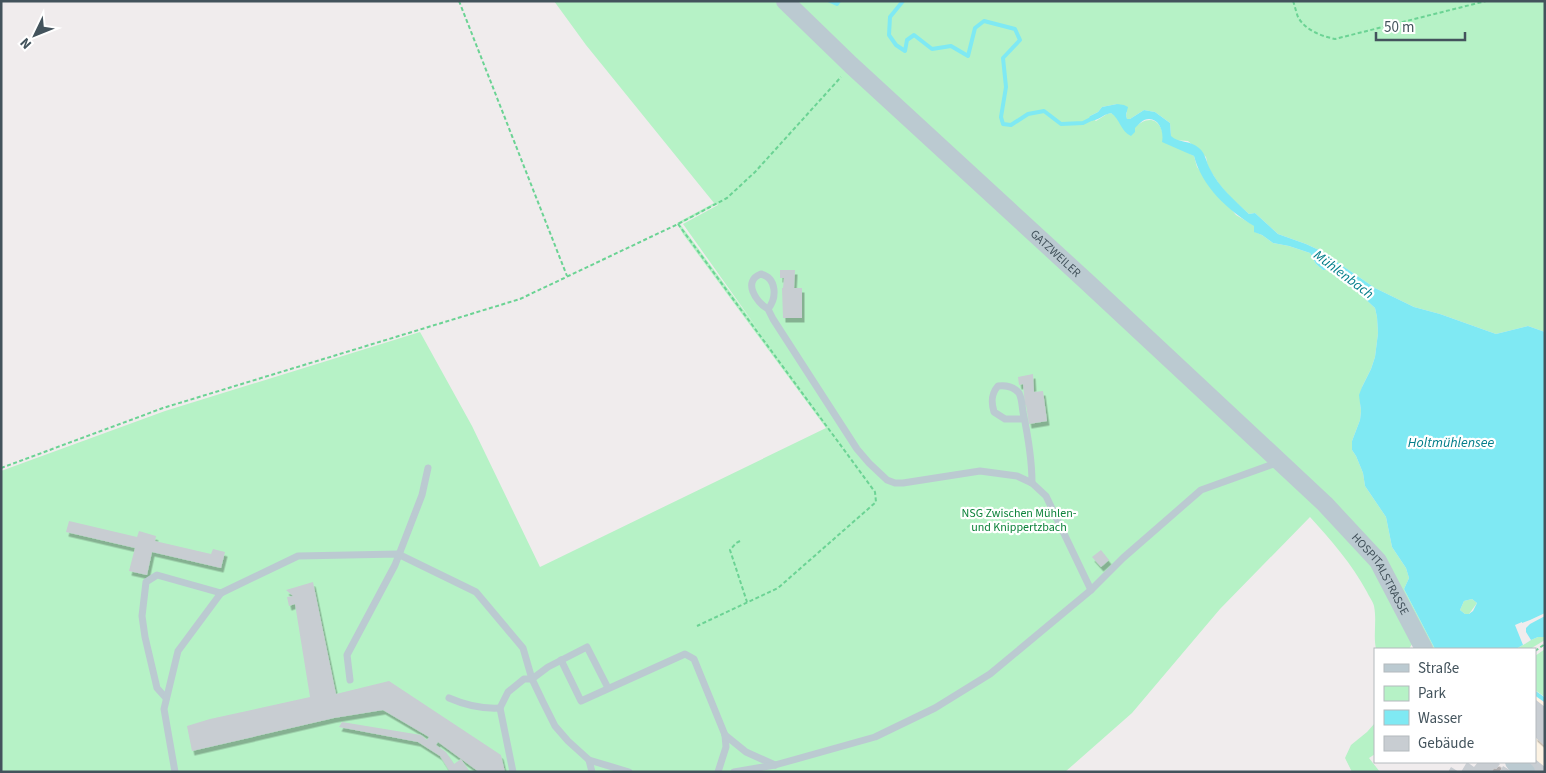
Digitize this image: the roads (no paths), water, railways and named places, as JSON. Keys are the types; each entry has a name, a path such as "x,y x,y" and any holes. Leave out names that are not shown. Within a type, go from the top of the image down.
{"street":[{"name":"GATZWEILER","path":"786,1 851,65 1325,504"},
{"name":"HOSPITALSTRASSE","path":"1325,504 1378,561 1423,648"},
{"path":"1515,763 1526,772"}],"lane":[{"path":"768,309 772,303 774,288 771,278 761,274 755,277 751,284 753,294 768,309 857,449 869,464 887,480 903,483 980,472 1017,476 1032,483 1046,496 1091,590"},
{"path":"1024,419 1005,419 994,412 991,401 993,393 998,386 1007,385 1020,395 1024,419 1032,468 1032,483"},
{"path":"734,772 776,765 875,736 935,708 990,674 1091,590 1123,558 1201,490 1280,462"},
{"path":"350,680 347,655 395,566 398,554 422,496 428,468"},
{"path":"176,772 164,710 166,698 178,651 221,593 298,556 398,554 476,592 523,648 532,679 555,726 588,760 592,772"},
{"path":"166,698 158,688 145,637 142,616 146,582 157,575 221,593"},
{"path":"513,772 500,708 508,692 524,679 532,679 548,667 587,647 608,688"},
{"path":"561,660 581,701 685,654 694,659 725,734 726,747 718,772"},
{"path":"449,698 463,704 500,708"},
{"path":"725,734 746,752 776,765"},
{"path":"588,760 629,772"}],"water":[{"name":"Holtmühlensee","path":"1117,104 1128,107 1127,119 1144,110 1155,112 1170,123 1171,136 1177,140 1196,145 1201,150 1218,182 1249,214 1255,213 1278,234 1321,251 1375,288 1414,307 1496,334 1528,326 1545,332 1545,637 1538,637 1518,648 1434,648 1404,589 1409,578 1406,568 1392,547 1386,517 1365,486 1363,473 1352,450 1352,441 1360,420 1359,395 1375,357 1378,333 1375,308 1337,273 1323,270 1316,264 1310,253 1273,243 1254,232 1254,226 1217,197 1203,178 1194,156 1162,142 1162,131 1156,121 1147,119 1143,121 1135,128 1135,132 1131,136 1125,132 1111,113 1088,121 1090,116 1098,112 1102,107","holes":["1472,599 1477,603 1473,611 1465,614 1460,610 1464,601"]}],"waterway":[{"name":"Mühlenbach","path":"830,1 837,4 839,1"},
{"name":"Mühlenbach","path":"903,1 890,17 889,35 896,45 905,51 907,40 914,35 932,49 951,46 968,56 975,28 984,21 1015,29 1020,40 1003,58 1006,87 1001,117 1003,124 1011,125 1028,114 1044,111 1061,124 1083,123 1093,118"},
{"name":"Mühlenbach","path":"1536,694 1545,700"}],"park label":[{"name":"NSG Zwischen Mühlen- und Knippertzbach","path":"1019,520"}]}
